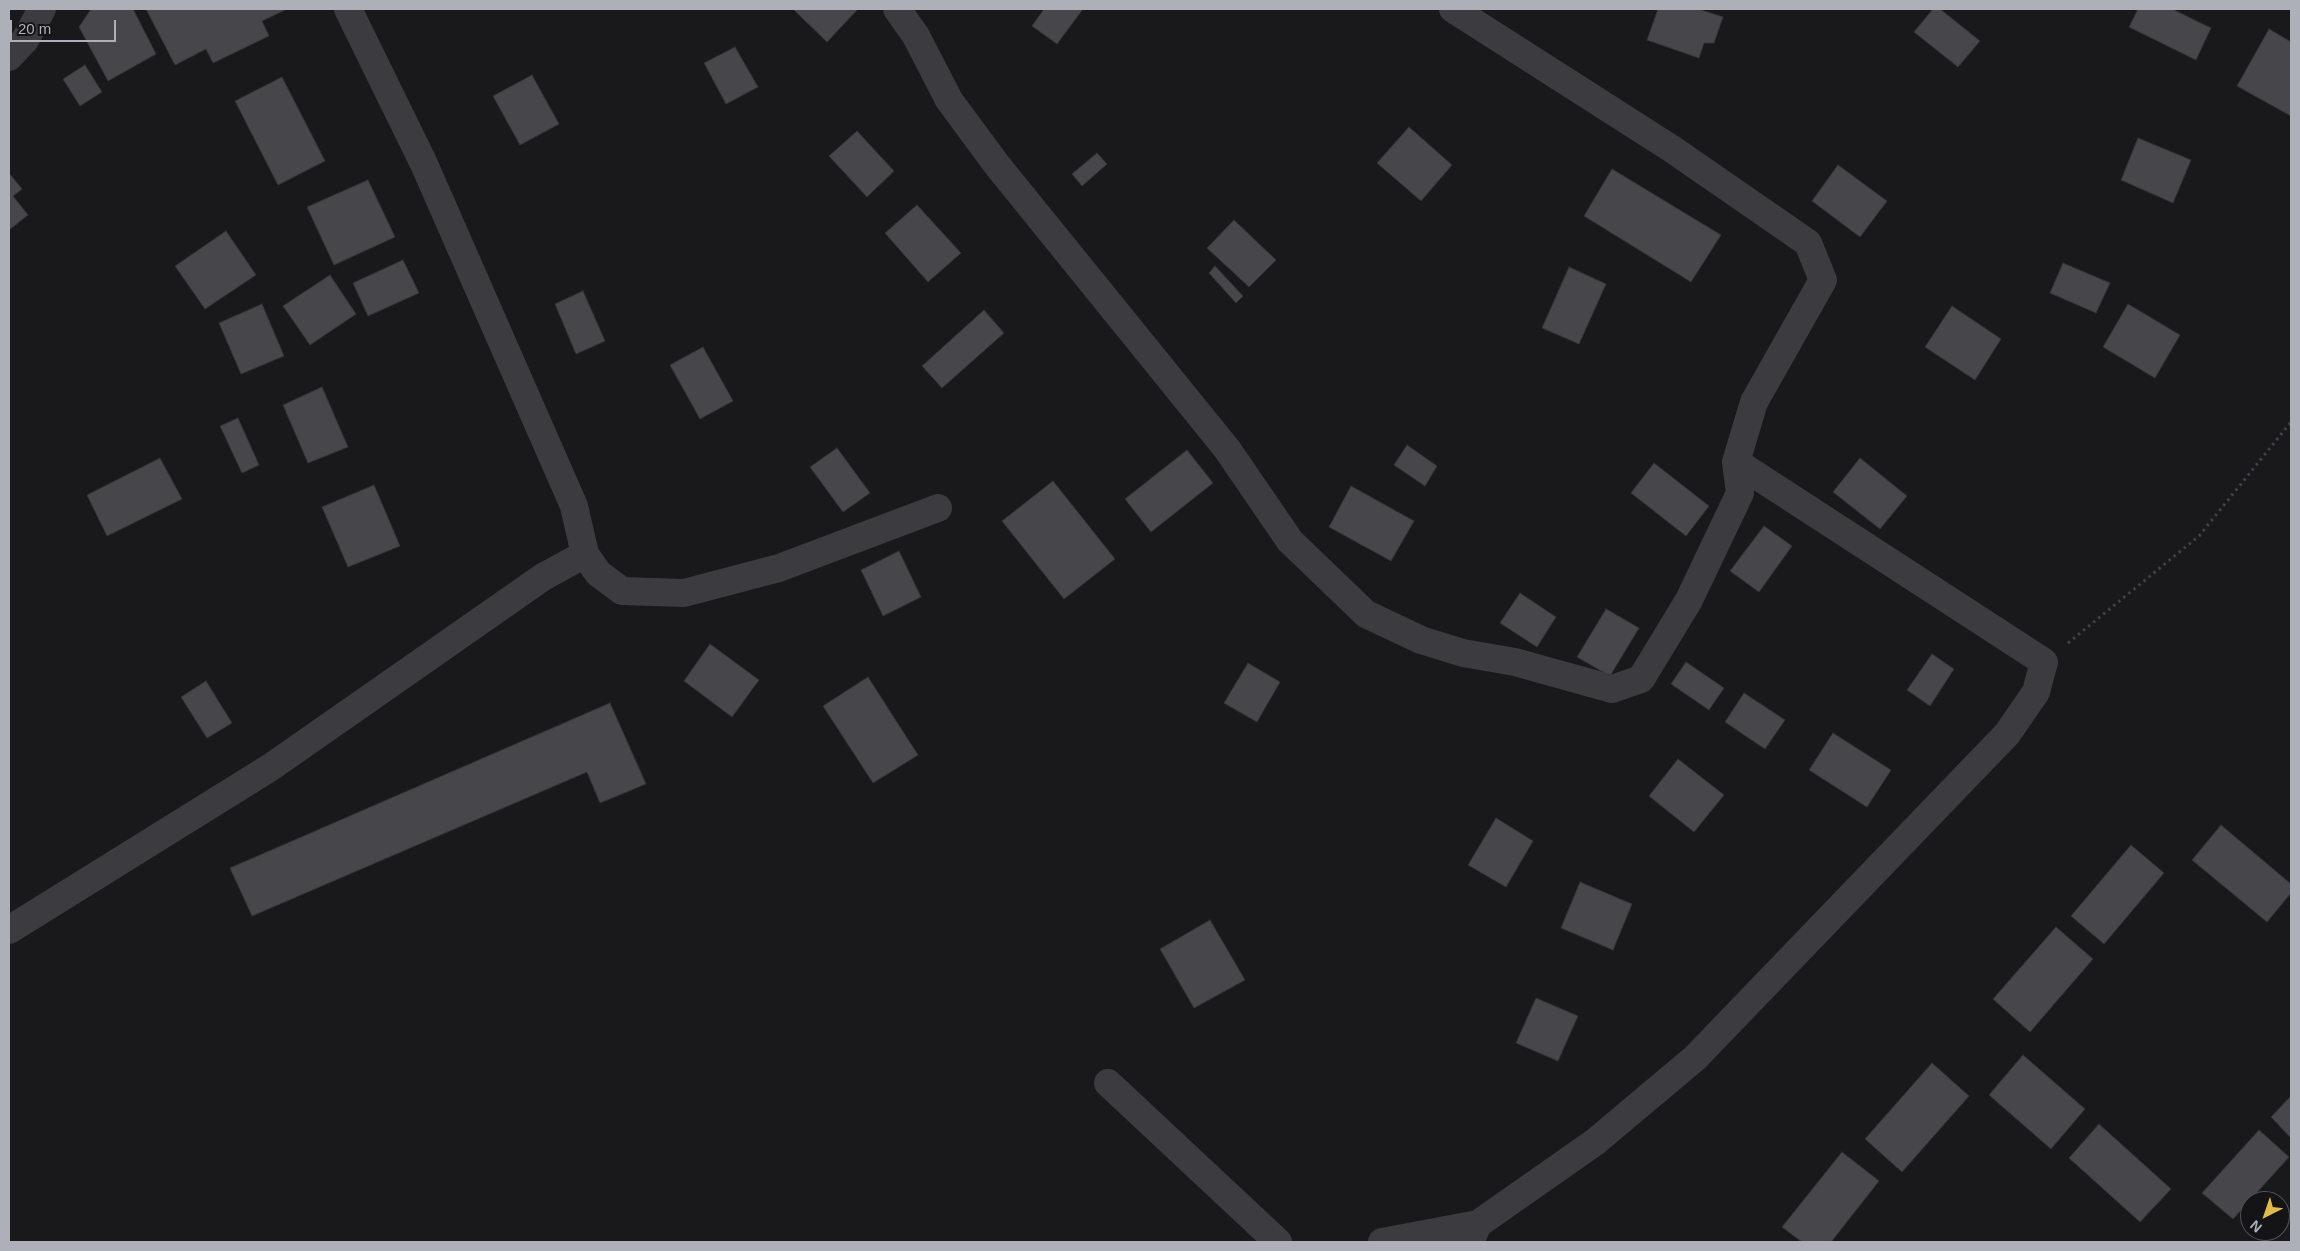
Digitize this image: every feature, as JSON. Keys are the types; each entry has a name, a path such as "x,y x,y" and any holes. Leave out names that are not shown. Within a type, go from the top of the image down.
{"street":[{"path":"9,58 24,40 42,9"},
{"path":"348,9 424,164 570,497 585,554 598,573 622,591 684,593 779,568 938,508"},
{"path":"897,9 916,36 949,100 997,165 1227,448 1290,541 1366,614 1422,640 1463,653 1515,662 1612,689 1641,679 1689,600 1740,493 1736,462 1754,402 1824,280 1808,243 1672,149 1453,9"},
{"path":"1382,1242 1474,1233 1595,1142 1695,1058 2007,734 2036,692 2044,662 1736,462"},
{"path":"9,930 271,768 543,577 585,554"},
{"path":"1108,1083 1278,1242"}],"path":[{"path":"2044,662 2198,536 2291,422"}],"building":[{"path":"91,9 133,9 156,54 108,81 79,27"},
{"path":"146,9 287,9 262,21 269,36 213,63 206,49 175,65"},
{"path":"793,9 858,9 827,42"},
{"path":"1044,9 1083,9 1057,44 1032,26"},
{"path":"1658,9 1698,9 1723,17 1714,43 1704,43 1699,58 1647,40"},
{"path":"1933,9 1940,9 1980,41 1958,67 1914,32"},
{"path":"2138,9 2172,9 2211,28 2196,60 2129,27"},
{"path":"2269,29 2291,42 2291,116 2237,86"},
{"path":"735,47 758,87 726,104 704,63"},
{"path":"85,65 102,92 80,106 63,79"},
{"path":"532,75 559,124 520,145 493,96"},
{"path":"282,77 325,161 278,185 235,101"},
{"path":"1409,127 1452,165 1421,201 1377,163"},
{"path":"857,131 894,171 867,197 829,156"},
{"path":"2138,138 2191,160 2173,203 2121,180"},
{"path":"1097,153 1107,164 1082,186 1072,174"},
{"path":"1838,165 1887,201 1860,237 1812,201"},
{"path":"1612,169 1721,235 1691,282 1584,216"},
{"path":"9,173 22,189 13,196 28,215 9,230"},
{"path":"368,180 395,237 334,265 307,207"},
{"path":"917,205 961,253 928,282 885,233"},
{"path":"1234,220 1276,260 1249,287 1207,248"},
{"path":"226,231 256,275 205,309 175,266"},
{"path":"403,260 419,293 368,316 353,283"},
{"path":"2063,263 2110,283 2096,313 2050,293"},
{"path":"1215,266 1243,296 1236,303 1209,273"},
{"path":"1569,267 1606,284 1579,344 1542,328"},
{"path":"330,275 356,314 310,345 283,306"},
{"path":"583,291 605,341 576,354 555,304"},
{"path":"262,304 284,356 241,374 219,323"},
{"path":"2128,304 2180,335 2155,378 2103,347"},
{"path":"1952,306 2001,339 1975,380 1925,347"},
{"path":"984,310 1004,333 942,388 922,366"},
{"path":"703,347 733,401 700,419 670,365"},
{"path":"322,387 348,447 308,463 283,405"},
{"path":"238,418 259,465 242,473 220,426"},
{"path":"1407,445 1437,466 1425,486 1394,465"},
{"path":"837,448 870,493 843,512 810,467"},
{"path":"1187,450 1213,483 1151,532 1125,499"},
{"path":"160,458 182,499 107,536 87,495"},
{"path":"1860,458 1907,496 1880,529 1833,492"},
{"path":"1654,463 1709,506 1686,536 1631,493"},
{"path":"1053,481 1115,559 1064,599 1002,521"},
{"path":"374,485 400,546 348,567 322,507"},
{"path":"1351,486 1414,521 1391,561 1329,527"},
{"path":"1764,526 1792,546 1759,592 1730,571"},
{"path":"899,551 921,597 883,616 861,570"},
{"path":"1520,593 1556,617 1537,647 1500,623"},
{"path":"1606,609 1639,628 1610,676 1577,657"},
{"path":"710,644 759,680 732,717 684,681"},
{"path":"1932,654 1954,669 1930,706 1907,690"},
{"path":"1686,662 1724,688 1709,710 1671,684"},
{"path":"1248,663 1280,682 1257,722 1224,703"},
{"path":"868,677 918,755 873,783 823,706"},
{"path":"206,681 232,723 207,738 181,697"},
{"path":"1744,693 1785,720 1765,749 1725,722"},
{"path":"610,703 646,784 600,803 587,772 252,916 230,868"},
{"path":"1833,733 1891,770 1867,807 1809,770"},
{"path":"1678,759 1724,795 1694,832 1649,796"},
{"path":"1496,818 1533,841 1506,887 1468,865"},
{"path":"2221,825 2291,884 2291,893 2267,922 2192,860"},
{"path":"2131,845 2164,873 2104,944 2071,916"},
{"path":"1580,882 1632,904 1613,950 1561,928"},
{"path":"1210,920 1245,980 1194,1008 1160,949"},
{"path":"2056,927 2093,959 2030,1032 1993,999"},
{"path":"1536,998 1578,1016 1558,1061 1516,1043"},
{"path":"2023,1055 2085,1109 2051,1149 1989,1095"},
{"path":"1932,1063 1969,1096 1902,1172 1865,1139"},
{"path":"2291,1096 2291,1138 2271,1117"},
{"path":"2099,1124 2171,1189 2140,1222 2069,1158"},
{"path":"2259,1130 2289,1157 2258,1191 2240,1191 2240,1211 2233,1219 2202,1193"},
{"path":"1842,1152 1879,1181 1831,1242 1802,1242 1782,1227"}]}
